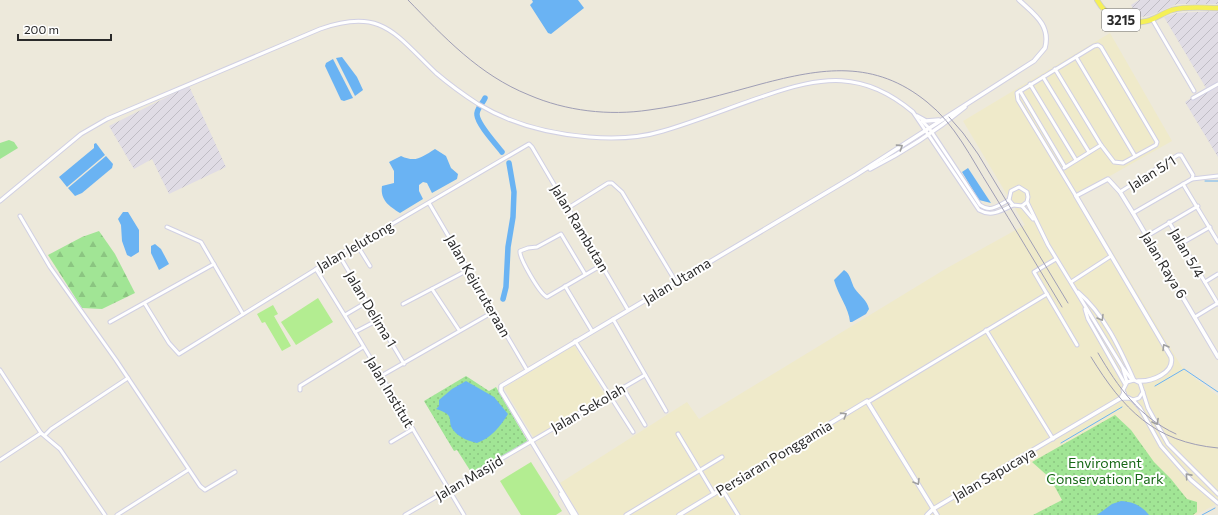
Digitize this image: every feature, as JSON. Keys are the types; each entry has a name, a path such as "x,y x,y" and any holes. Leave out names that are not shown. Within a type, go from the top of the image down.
{"main road":[{"name":"3215","path":"1097,0 1107,13 1118,20 1137,23 1152,19 1172,10 1182,8 1218,8"}],"street":[{"path":"976,97 1034,61 1045,48 1046,37 1044,25 1019,0"},
{"path":"1152,19 1194,90"},
{"path":"0,201 81,134 107,119 320,29 342,22 366,21 393,31 437,73 488,109 532,128 554,133 599,138 622,137 662,131 793,86 825,80 852,82 878,90 900,101 918,116 928,129 979,210 985,214 991,214 1013,205 1022,206 1037,224"},
{"path":"1056,69 1111,160 1120,163 1156,145 1157,142 1101,47 1096,45 1017,92 1017,97 1171,357 1172,361 1170,368 1153,379 1149,381 1135,380 1126,383"},
{"path":"1076,57 1135,156"},
{"path":"1043,77 1089,152"},
{"path":"1030,84 1076,160"},
{"path":"1193,98 1218,84"},
{"path":"1020,91 1065,167"},
{"name":"Jalan Utama","path":"532,442 500,387 856,175 976,97"},
{"name":"Jalan Utama","path":"856,175 901,152 930,133 976,97"},
{"path":"918,116 926,120 941,120"},
{"path":"930,133 980,205 985,208 995,208 1009,200 1011,191 1020,187 1027,192 1027,202 1056,259 1076,289 1096,311 1122,353 1135,380"},
{"name":"Jalan Jelutong","path":"145,304 169,343 179,354 339,255 525,146 530,144 532,147"},
{"path":"1060,170 1102,145"},
{"name":"Jalan Rambutan","path":"532,147 628,310"},
{"name":"Jalan 5/1","path":"1120,192 1178,155 1181,155 1193,175 1192,179"},
{"path":"1133,214 1192,179 1218,176"},
{"name":"Jalan Raya 6","path":"1076,196 1106,180 1110,180 1120,192 1218,356"},
{"path":"568,208 608,183 612,183 622,192 676,282"},
{"path":"1183,184 1198,206 1218,242"},
{"path":"1009,200 1013,205"},
{"path":"1022,206 1027,202"},
{"name":"Jalan Kejuruteraan","path":"429,203 527,370"},
{"path":"1147,236 1198,206"},
{"path":"20,216 32,233 50,267 128,378 200,486 205,490 235,472"},
{"name":"Jalan 5/4","path":"1170,222 1218,304"},
{"path":"167,227 198,240 214,264 243,314"},
{"path":"1182,244 1210,227"},
{"path":"585,274 561,234 537,247 520,251 521,258 545,296 549,296 602,265"},
{"path":"357,245 370,266"},
{"name":"Jalan Delima 1","path":"339,255 404,364"},
{"path":"1071,282 1111,256"},
{"path":"1056,259 1034,272 1077,345"},
{"path":"110,322 145,304 214,264"},
{"name":"Jalan Institut","path":"316,269 382,376 464,515"},
{"path":"402,304 468,270"},
{"path":"1205,282 1218,274"},
{"path":"565,286 592,331"},
{"path":"432,289 460,330"},
{"path":"1076,289 1088,319 1126,383"},
{"path":"937,515 868,402 1047,294"},
{"path":"1080,298 1123,368 1142,386 1148,408 1168,444 1218,494"},
{"path":"345,315 367,302"},
{"path":"1195,317 1218,304"},
{"path":"382,376 460,330 494,312"},
{"path":"613,319 666,411"},
{"path":"355,332 378,320"},
{"path":"986,330 1054,439"},
{"path":"575,341 632,432"},
{"path":"300,390 300,386 363,347"},
{"path":"1120,398 1124,393 1126,383 1123,368"},
{"path":"0,370 43,434 60,449 105,515"},
{"name":"Jalan Sekolah","path":"532,442 645,375"},
{"path":"0,460 51,429 128,378"},
{"path":"623,388 644,425"},
{"path":"1133,400 1139,398 1143,392"},
{"path":"1124,393 1128,398"},
{"path":"1120,398 1128,398 1133,400 1145,416 1162,446 1191,480 1218,503"},
{"name":"Jalan Sapucaya","path":"927,515 934,509 1054,439 1120,398"},
{"name":"Persiaran Ponggamia","path":"679,515 868,402"},
{"path":"391,442 413,429"},
{"path":"678,434 714,494"},
{"path":"532,442 574,515"},
{"name":"Jalan Masjid","path":"405,515 532,442"},
{"path":"626,515 722,457"},
{"path":"117,515 188,470"},
{"path":"554,480 571,507 574,515"},
{"path":"722,489 738,515"}],"shaded area":[{"path":"1139,0 1218,0 1218,4 1177,4 1149,16 1140,17 1137,16 1131,5"},
{"path":"1218,11 1218,157 1185,102 1206,88 1164,17 1177,13"},
{"path":"1110,33 1172,141 1078,194 1183,369 1218,396 1218,503 1196,515 579,515 560,483 687,402 699,419 947,268 1025,225 963,121"},
{"path":"189,86 226,167 169,194 152,159 134,169 109,126"},
{"path":"574,345 605,395 534,438 504,388"}],"green space":[{"path":"9,140 14,142 18,148 0,159 0,143"},
{"path":"99,231 115,254 135,293 102,309 82,308 48,255 82,237"},
{"path":"318,298 333,322 296,345 281,322"},
{"path":"273,305 278,314 274,316 291,346 282,351 265,322 262,323 257,314"},
{"path":"466,376 489,391 496,387 528,442 473,475 457,450 454,451 424,401"},
{"name":"Enviroment Conservation Park","path":"1115,415 1131,430 1154,462 1171,479 1187,499 1197,502 1197,512 1193,515 1033,515 1062,500 1050,478 1032,462"},
{"path":"531,462 562,511 556,515 521,515 500,481"}],"water":[{"path":"532,0 578,0 584,8 551,34 548,33 530,5 533,2"},
{"path":"342,57 357,77 363,90 355,96 336,58"},
{"path":"333,59 353,98 344,101 341,100 325,66 326,63"},
{"path":"96,143 105,155 67,187 59,177 94,148 94,144"},
{"path":"435,149 446,156 451,168 458,174 457,179 432,193 427,183 423,182 419,185 419,191 423,199 400,213 386,202 382,195 382,186 394,183 394,171 389,162 401,156 411,159 419,158"},
{"path":"106,156 113,164 112,168 82,193 75,196 68,188"},
{"path":"968,168 991,203 979,200 962,172"},
{"path":"123,212 128,212 139,230 139,252 131,257 127,255 122,241 121,225 118,219"},
{"path":"155,244 161,249 169,264 159,270 151,253 151,246"},
{"path":"844,270 848,274 855,289 865,301 869,309 866,314 852,322 850,322 848,312 834,280"},
{"path":"466,381 494,397 508,414 495,432 477,443 459,436 450,424 449,416 436,409 439,406 439,400 452,389"},
{"path":"1121,501 1136,505 1149,515 1097,515 1112,504"}],"waterway":[{"path":"485,98 478,111 478,119 480,124 502,152"},
{"path":"503,299 506,287 508,247 513,217 514,192 509,163"},
{"path":"1205,181 1218,181"},
{"path":"1155,386 1184,369 1218,392"},
{"path":"1061,443 1122,407"},
{"path":"1202,515 1215,508"}],"railway":[{"path":"408,0 463,54 494,77 529,95 558,105 588,111 634,112 663,108 783,78 826,71 867,73 887,79 907,88 937,111 954,131 969,153 1062,307"},
{"path":"949,117 978,154 1068,303"},
{"path":"1098,353 1113,378 1140,410 1151,419 1176,434"},
{"path":"1091,357 1115,392 1142,420 1176,439 1218,448"}]}
